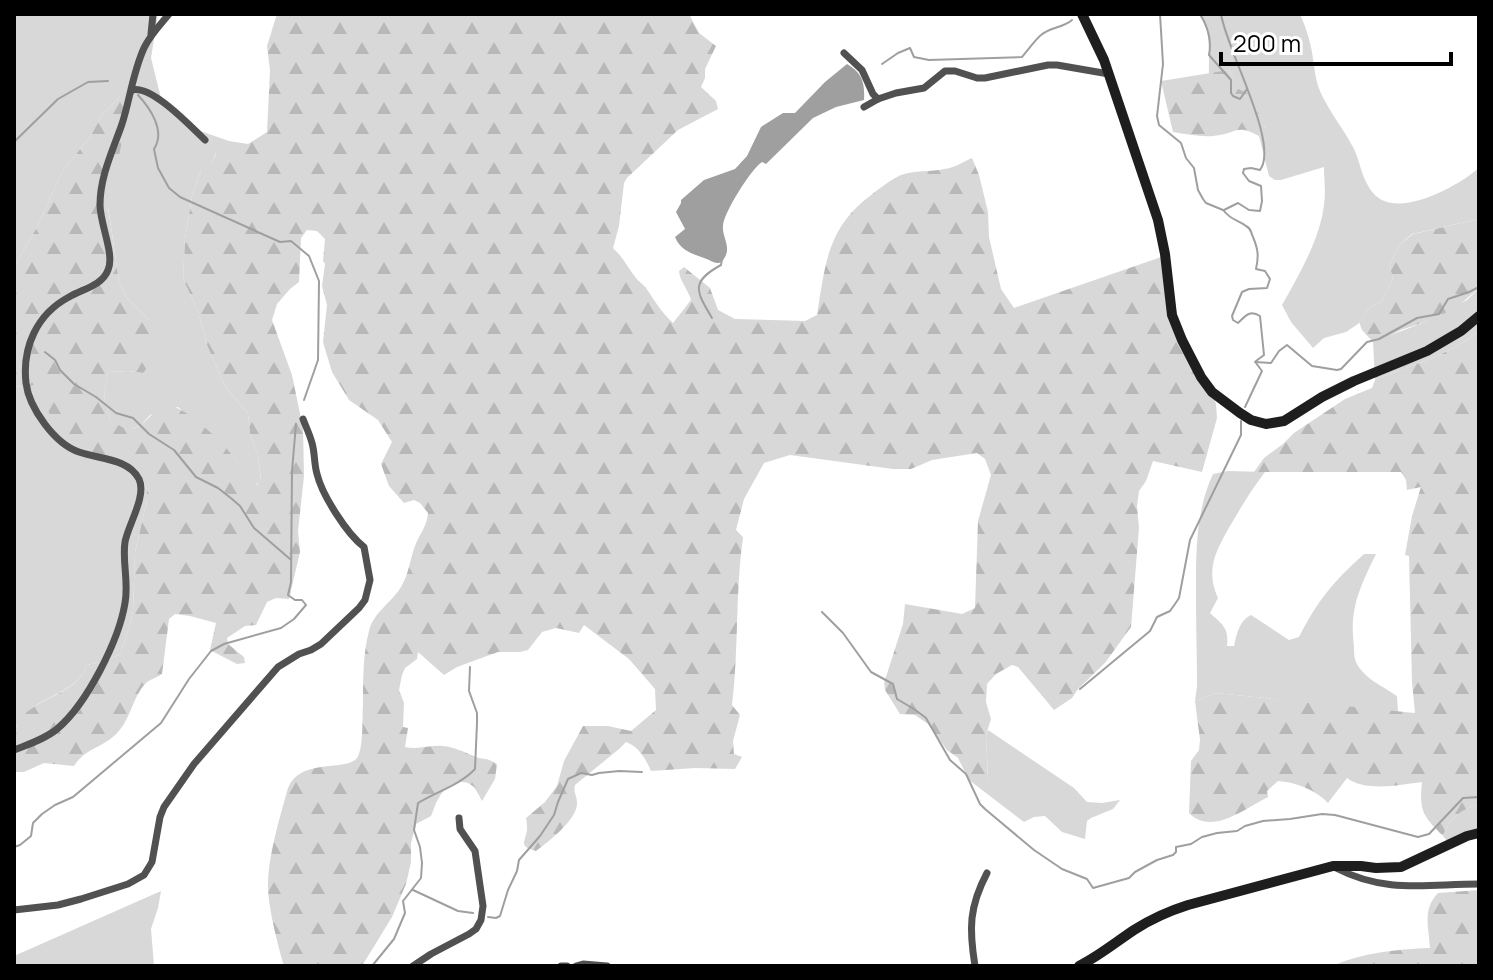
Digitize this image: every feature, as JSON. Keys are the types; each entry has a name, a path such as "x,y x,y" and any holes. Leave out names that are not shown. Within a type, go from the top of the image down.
{"street":[{"path":"151,36 153,14"},
{"path":"14,750 57,729 80,705 110,651 125,603 128,581 124,547 140,496 139,479 120,463 77,452 60,440 29,398 25,371 32,335 41,318 53,307 99,282 110,267 100,217 100,200 110,153 122,125 144,49 169,14"},
{"path":"1082,14 1109,74 1163,237 1175,326 1201,377 1220,399 1251,420 1266,424 1284,421 1343,386 1427,351 1479,316"},
{"path":"844,53 862,70 878,99"},
{"path":"864,107 896,93 924,88 949,70 985,78 1057,65 1109,74"},
{"path":"132,90 144,90 155,97 205,140"},
{"path":"14,910 81,899 128,884 144,875 152,862 164,807 194,764 278,667 321,644 351,618 365,600 370,580 364,547 347,529 320,483 312,441 303,419"},
{"path":"413,966 469,934 481,920 483,906 475,851 460,829 459,818"},
{"path":"1079,966 1138,927 1188,905 1333,866 1401,867 1479,833"},
{"path":"1333,866 1371,881 1399,886 1479,884"},
{"path":"975,966 971,916 987,873"},
{"path":"576,966 607,966"}],"green space":[{"path":"14,14 158,14 151,58 161,98 189,127 209,134 216,153 213,161 200,167 192,196 183,279 198,311 207,345 224,385 248,414 261,480 256,485 222,444 178,407 150,415 141,425 127,431 110,420 104,396 108,372 143,373 149,320 127,298 119,281 108,206 119,98 102,115 90,137 63,170 38,225 14,267"},
{"path":"277,14 689,14 699,33 716,46 705,69 701,87 716,101 718,109 678,130 627,178 613,248 673,323 691,300 679,271 684,267 710,288 718,310 735,319 805,321 817,315 830,249 836,235 856,208 901,175 948,168 972,158 988,212 989,237 1001,289 1014,308 1167,255 1179,328 1204,371 1216,404 1217,418 1202,472 1153,461 1139,491 1131,627 1105,663 1072,698 1054,710 1018,667 1012,665 996,674 987,684 986,702 991,719 986,735 988,781 969,780 958,758 947,750 928,724 915,715 900,714 884,683 903,624 905,604 962,614 975,608 978,521 991,475 985,459 977,453 932,460 911,469 790,455 764,463 744,499 736,530 743,537 732,705 740,715 733,741 734,754 742,757 735,769 651,771 641,754 626,742 575,785 576,809 567,823 536,851 530,849 524,844 526,818 545,802 557,786 564,761 583,726 608,726 631,731 656,710 655,689 629,659 584,625 579,633 556,628 542,632 528,650 498,652 444,675 418,652 417,659 405,668 399,690 404,703 403,727 408,728 405,747 447,747 489,760 497,764 495,779 482,801 471,785 462,782 453,784 441,794 431,816 416,824 406,884 392,917 362,966 284,966 271,915 268,886 272,849 288,788 294,778 303,772 357,758 362,740 364,667 369,631 374,619 404,581 428,513 414,500 404,503 389,486 381,464 392,442 378,420 349,400 332,372 323,342 327,305 322,286 325,239 317,231 307,230 301,238 299,282 277,304 272,320 292,375 303,428 304,476 298,531 300,552 289,599 276,598 267,602 256,625 245,626 227,638 228,644 244,657 245,663 237,664 210,650 216,623 175,614 169,619 162,674 142,688 118,732 84,755 74,766 44,763 24,772 14,772 13,737 22,717 73,684 87,665 120,654 133,611 135,552 147,489 139,475 71,446 44,405 41,382 28,387 14,386 14,267 38,225 63,170 90,137 102,115 119,98 126,99 124,132 108,207 119,281 127,298 149,320 156,344 154,359 143,373 108,372 104,396 110,420 127,430 139,426 161,408 176,407 218,439 257,485 261,479 258,455 250,434 248,414 224,385 207,345 198,311 183,279 185,239 192,196 201,170 199,167 213,161 216,154 209,134 248,144 267,132 270,70 267,46"},
{"path":"1198,14 1300,14 1309,39 1320,91 1354,149 1367,184 1374,194 1385,201 1398,203 1428,198 1479,168 1479,219 1412,234 1400,244 1389,265 1393,278 1382,301 1368,309 1358,324 1346,332 1324,338 1313,348 1291,322 1282,305 1308,256 1322,218 1324,167 1281,180 1269,176 1259,136 1265,128 1235,89 1229,70 1209,74 1208,35"},
{"path":"1229,70 1236,88 1251,95 1265,129 1259,136 1240,130 1208,136 1173,132 1161,81"},
{"path":"1479,219 1479,288 1456,308 1373,342 1359,322 1368,309 1382,301 1393,278 1389,265 1400,244 1413,234"},
{"path":"1479,288 1479,331 1442,354 1375,380 1373,342 1425,322 1467,300"},
{"path":"1479,331 1479,804 1456,816 1443,836 1424,812 1422,782 1373,786 1347,778 1328,803 1305,788 1278,781 1267,791 1268,797 1239,813 1218,821 1198,819 1189,813 1191,761 1199,750 1200,740 1195,701 1216,693 1415,713 1409,556 1405,555 1421,487 1407,490 1401,472 1254,472 1264,458 1294,433 1345,399 1372,388 1375,380 1442,354"},
{"path":"41,381 114,463 139,475 147,489 147,500 135,552 133,611 120,654 87,665 77,680 31,709 14,729 14,386 28,387"},
{"path":"1228,471 1265,472 1220,544 1212,569 1218,598 1210,613 1224,627 1227,646 1234,646 1241,624 1251,615 1289,640 1299,637 1335,583 1364,554 1376,554 1355,609 1354,655 1365,674 1397,696 1398,712 1216,693 1195,701 1196,566 1200,519 1213,474"},
{"path":"988,730 1074,788 1087,802 1120,800 1113,809 1087,821 1085,839 1062,832 1045,816 1024,822 969,780 988,780"},
{"path":"1479,804 1479,833 1451,846 1443,836 1448,825 1461,812"},
{"path":"1479,890 1479,966 1332,966 1380,952 1430,948 1428,912 1438,893"},
{"path":"161,891 151,929 154,966 14,966 14,956"}],"shaded area":[{"path":"847,64 862,79 864,100 836,107 813,118 766,164 762,162 757,166 738,192 724,220 727,253 723,260 716,263 683,248 675,237 685,229 676,212 681,200 704,180 735,169 747,156 761,127 783,113 795,113"}],"waterway":[{"path":"1096,14 1108,14"},
{"path":"1160,14 1163,64 1157,116 1159,125 1181,143 1206,203 1223,210"},
{"path":"1200,14 1209,34 1209,55 1231,80 1231,93 1240,99 1247,89"},
{"path":"1221,14 1258,118 1264,157 1260,170 1244,169 1243,173 1249,181 1261,186 1260,211 1249,210 1238,203 1224,210"},
{"path":"882,64 910,48 914,57 929,60 1022,57 1041,35 1072,20"},
{"path":"14,142 58,99 88,82 108,81"},
{"path":"138,95 155,120 158,135 154,149 158,168 169,188 180,197 280,242 291,241 309,256 319,281 318,360 304,400"},
{"path":"1224,211 1250,229 1258,253 1256,269 1265,271 1270,279 1267,288 1242,292 1232,316 1238,323 1250,314 1260,316 1264,355 1256,361"},
{"path":"712,318 702,301 700,282 721,265 722,259"},
{"path":"1255,362 1271,363 1287,345 1312,366 1341,369 1367,342 1379,339 1417,318 1439,314 1448,299 1479,287"},
{"path":"45,352 74,384 116,413 133,418 149,434 174,450 196,477 232,499 254,528 290,559"},
{"path":"1245,407 1262,371 1256,363"},
{"path":"1080,689 1150,631 1157,617 1170,611 1179,598 1190,540 1241,435 1241,421"},
{"path":"14,847 31,836 33,823 42,814 73,797 161,723 211,651 224,644 281,628 306,605 302,600 288,595 296,424"},
{"path":"822,612 843,633 871,672 893,684 897,699 926,718 950,760 966,774 980,804 1034,850 1062,869 1087,879 1093,888 1129,878 1157,860 1173,855 1176,847 1263,821 1335,815 1418,837 1429,834 1463,798 1479,797"},
{"path":"372,966 394,939 405,913 403,901 421,878 420,847 414,830 418,803 455,784 475,769 477,713 469,691 470,667"},
{"path":"488,917 500,916 519,860 554,815 568,779 581,773 642,772"},
{"path":"413,890 458,911 473,913"}]}
